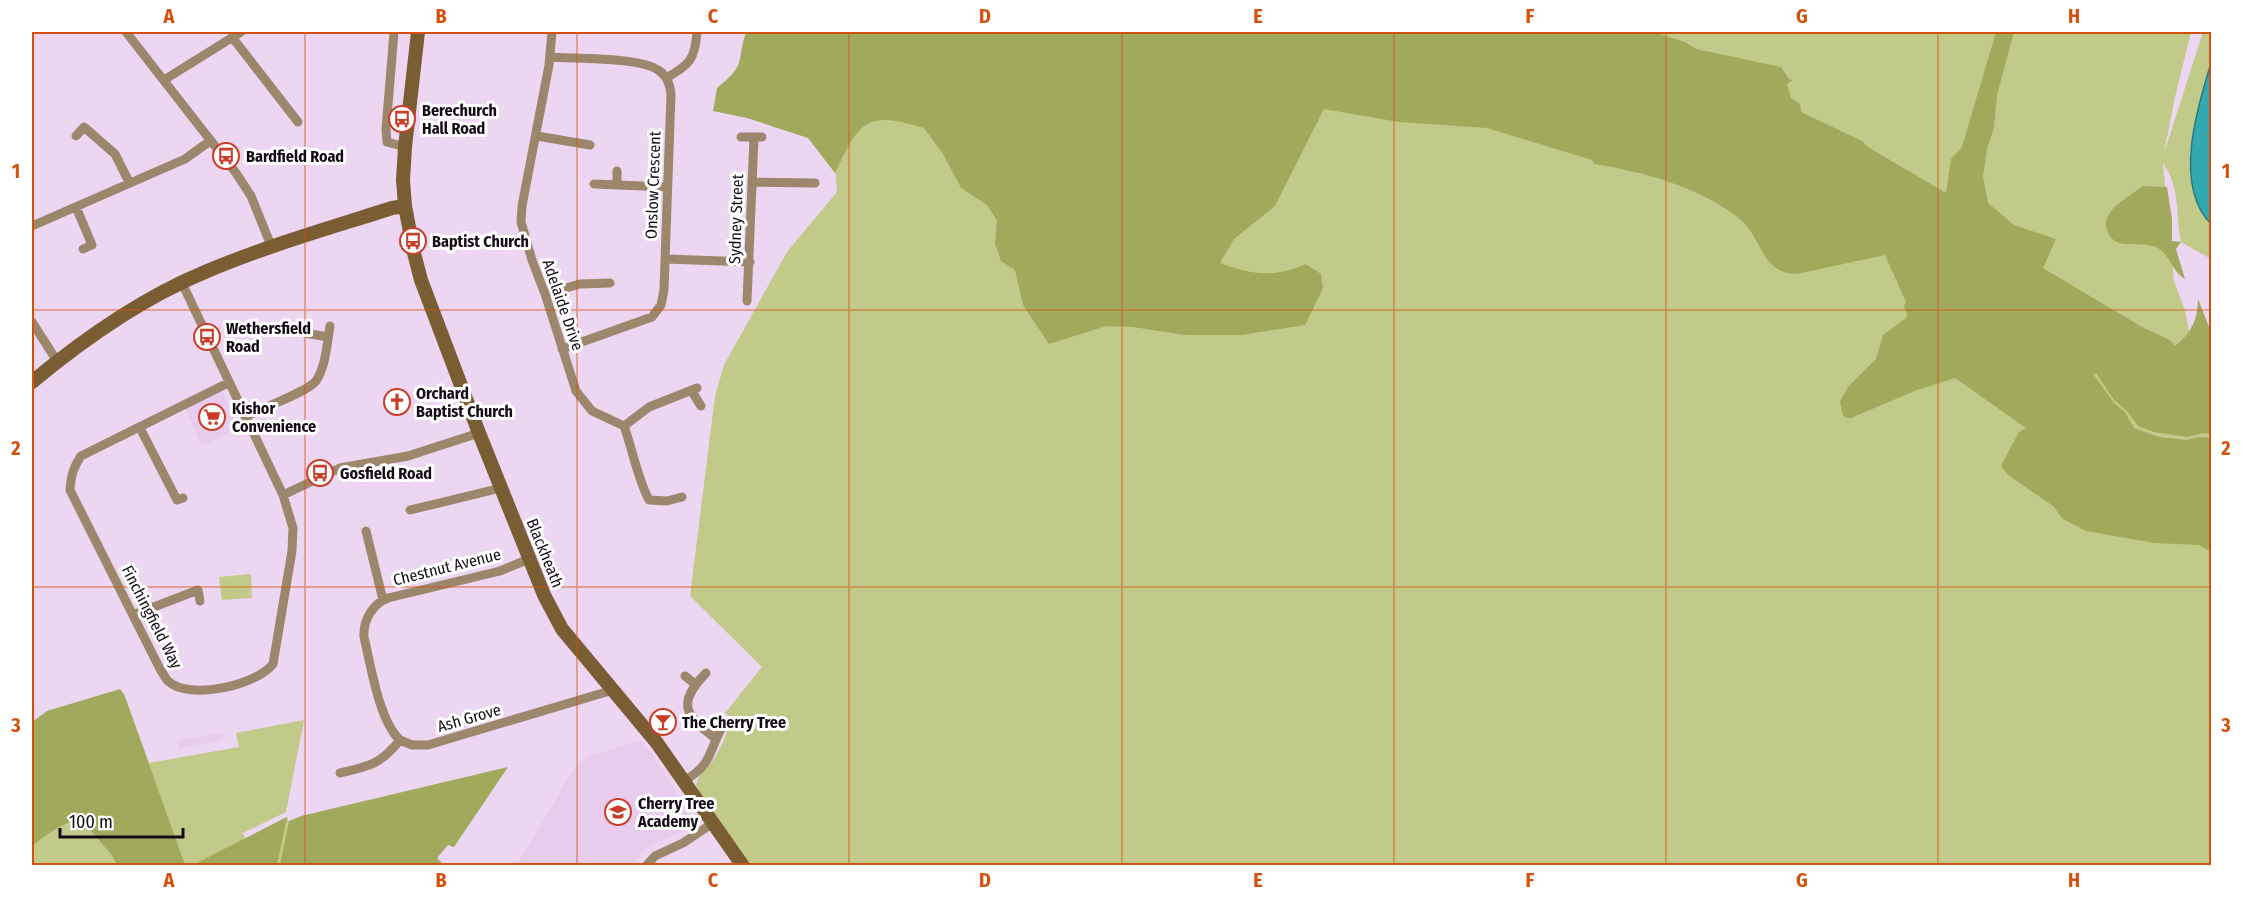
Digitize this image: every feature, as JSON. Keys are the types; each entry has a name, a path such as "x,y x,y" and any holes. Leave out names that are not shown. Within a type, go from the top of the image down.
{"main road":[{"name":"Blackheath","path":"418,32 405,147 403,180 405,206 421,280 479,433 543,595 562,630 657,743 743,866"},
{"path":"32,382 105,327 182,283 272,248 392,207 405,206"}],"street":[{"path":"126,32 236,173 250,196 272,248"},
{"path":"164,80 241,32"},
{"path":"394,32 386,136 387,142 405,147"},
{"name":"Adelaide Drive","path":"552,32 550,57 521,222 576,391 592,411 624,426"},
{"path":"550,57 649,65 660,70 666,78 691,61 696,48 697,32"},
{"path":"232,37 296,116"},
{"name":"Onslow Crescent","path":"562,349 652,317 658,312 663,299 672,94 666,78"},
{"path":"76,136 84,127 115,154 129,182"},
{"path":"537,136 588,141"},
{"name":"Sydney Street","path":"741,136 758,137 752,182 747,301"},
{"path":"32,226 185,159 210,141"},
{"path":"617,171 617,185"},
{"path":"752,182 811,183 807,194"},
{"path":"594,184 667,187"},
{"path":"76,207 92,245 83,249"},
{"path":"666,259 750,262"},
{"path":"182,283 283,495 340,468 408,456 479,433"},
{"path":"545,294 580,284 610,284"},
{"path":"32,322 57,361"},
{"path":"245,417 298,393 314,382 321,371 330,326"},
{"path":"305,333 328,337"},
{"name":"Finchingfield Way","path":"228,382 81,456 71,476 70,490 168,682 192,691 206,690 242,683 266,673 273,664 292,551 293,528 283,495"},
{"path":"676,496 649,500 640,481 635,457 624,426 650,407 694,389 701,406"},
{"path":"140,428 177,500 183,498"},
{"path":"410,510 501,488"},
{"path":"366,531 373,541 383,600"},
{"name":"Chestnut Avenue","path":"400,740 393,734 384,716 364,637 363,626 375,608 383,600 500,571 529,559"},
{"path":"133,615 197,586 200,601"},
{"path":"706,673 695,684 688,699 690,714 695,722 716,739"},
{"path":"685,676 695,684"},
{"name":"Ash Grove","path":"400,740 412,745 428,745 613,690"},
{"path":"684,781 696,773 710,758 723,726"},
{"path":"340,773 386,758 400,740"},
{"path":"646,866 655,856 683,843 713,823"}],"shaded area":[{"path":"746,32 1653,32 1685,42 1696,49 1781,67 1789,79 1793,80 1787,84 1791,98 1800,104 1801,112 1862,141 1868,147 1946,193 1951,159 1962,147 1996,32 2014,32 1997,95 1994,128 1987,149 1983,176 1988,203 2014,225 2056,239 2043,268 2142,327 2170,340 2175,346 2192,325 2197,313 2198,299 2211,332 2211,434 2203,433 2187,437 2154,432 2138,426 2127,411 2114,400 2096,373 2093,374 2115,404 2125,412 2134,428 2159,437 2187,440 2198,437 2211,438 2211,552 2199,545 2154,543 2086,531 2063,519 2053,506 2008,475 2001,466 2019,432 2026,428 1955,378 1917,390 1851,418 1843,416 1840,402 1848,387 1876,359 1883,335 1906,318 1904,306 1906,302 1885,255 1797,274 1785,272 1776,268 1769,261 1740,219 1707,198 1671,182 1632,171 1594,164 1592,160 1487,128 1399,122 1324,109 1275,206 1234,239 1220,263 1242,270 1263,273 1284,271 1306,264 1321,274 1323,288 1305,325 1242,335 1186,335 1133,327 1106,326 1049,344 1023,305 1015,270 1001,261 995,244 997,221 987,205 961,188 943,154 924,128 889,120 867,124 851,142 835,173 808,138 747,118 713,111 717,88 737,68"},
{"path":"753,32 2191,32 2164,153 2203,32 2211,32 2211,63 2190,151 2191,171 2204,216 2211,224 2211,259 2181,242 2173,182 2163,163 2174,281 2185,311 2194,356 2211,379 2211,865 750,865 696,785 700,775 715,757 726,734 731,717 725,713 762,667 690,596 715,396 724,365 787,252 837,192 835,166"},
{"path":"2211,63 2212,224 2200,208 2193,189 2191,168 2195,124"},
{"path":"2143,186 2167,187 2172,219 2172,241 2181,242 2176,249 2185,279 2158,248 2120,243 2109,235 2106,227 2110,213"},
{"path":"222,390 240,427 202,446 185,408"},
{"path":"251,574 252,598 222,600 219,577"},
{"path":"120,689 124,694 185,865 117,865 112,855 82,821 62,826 32,846 32,722 47,711"},
{"path":"124,694 149,763 239,747 236,733 304,720 286,812 243,833 245,839 287,817 295,837 293,865 32,866 32,725 50,710"},
{"path":"222,733 223,740 179,748 177,741"},
{"name":"Cherry Tree Academy","path":"642,740 665,773 694,823 681,832 647,847 632,865 517,865 574,768 586,757"},
{"path":"508,767 454,847 448,845 437,858 444,865 280,865 289,821 301,816"},
{"path":"287,817 277,865 193,865"}],"place":[{"name":"Berechurch Hall Road","path":"402,119"},
{"name":"Bardfield Road","path":"226,156"},
{"name":"Baptist Church","path":"413,241"},
{"name":"Wethersfield Road","path":"207,337"},
{"name":"Orchard Baptist Church","path":"397,402"},
{"name":"Kishor Convenience","path":"212,417"},
{"name":"Gosfield Road","path":"320,473"},
{"name":"The Cherry Tree","path":"663,722"},
{"name":"Cherry Tree Academy","path":"618,812"}]}
